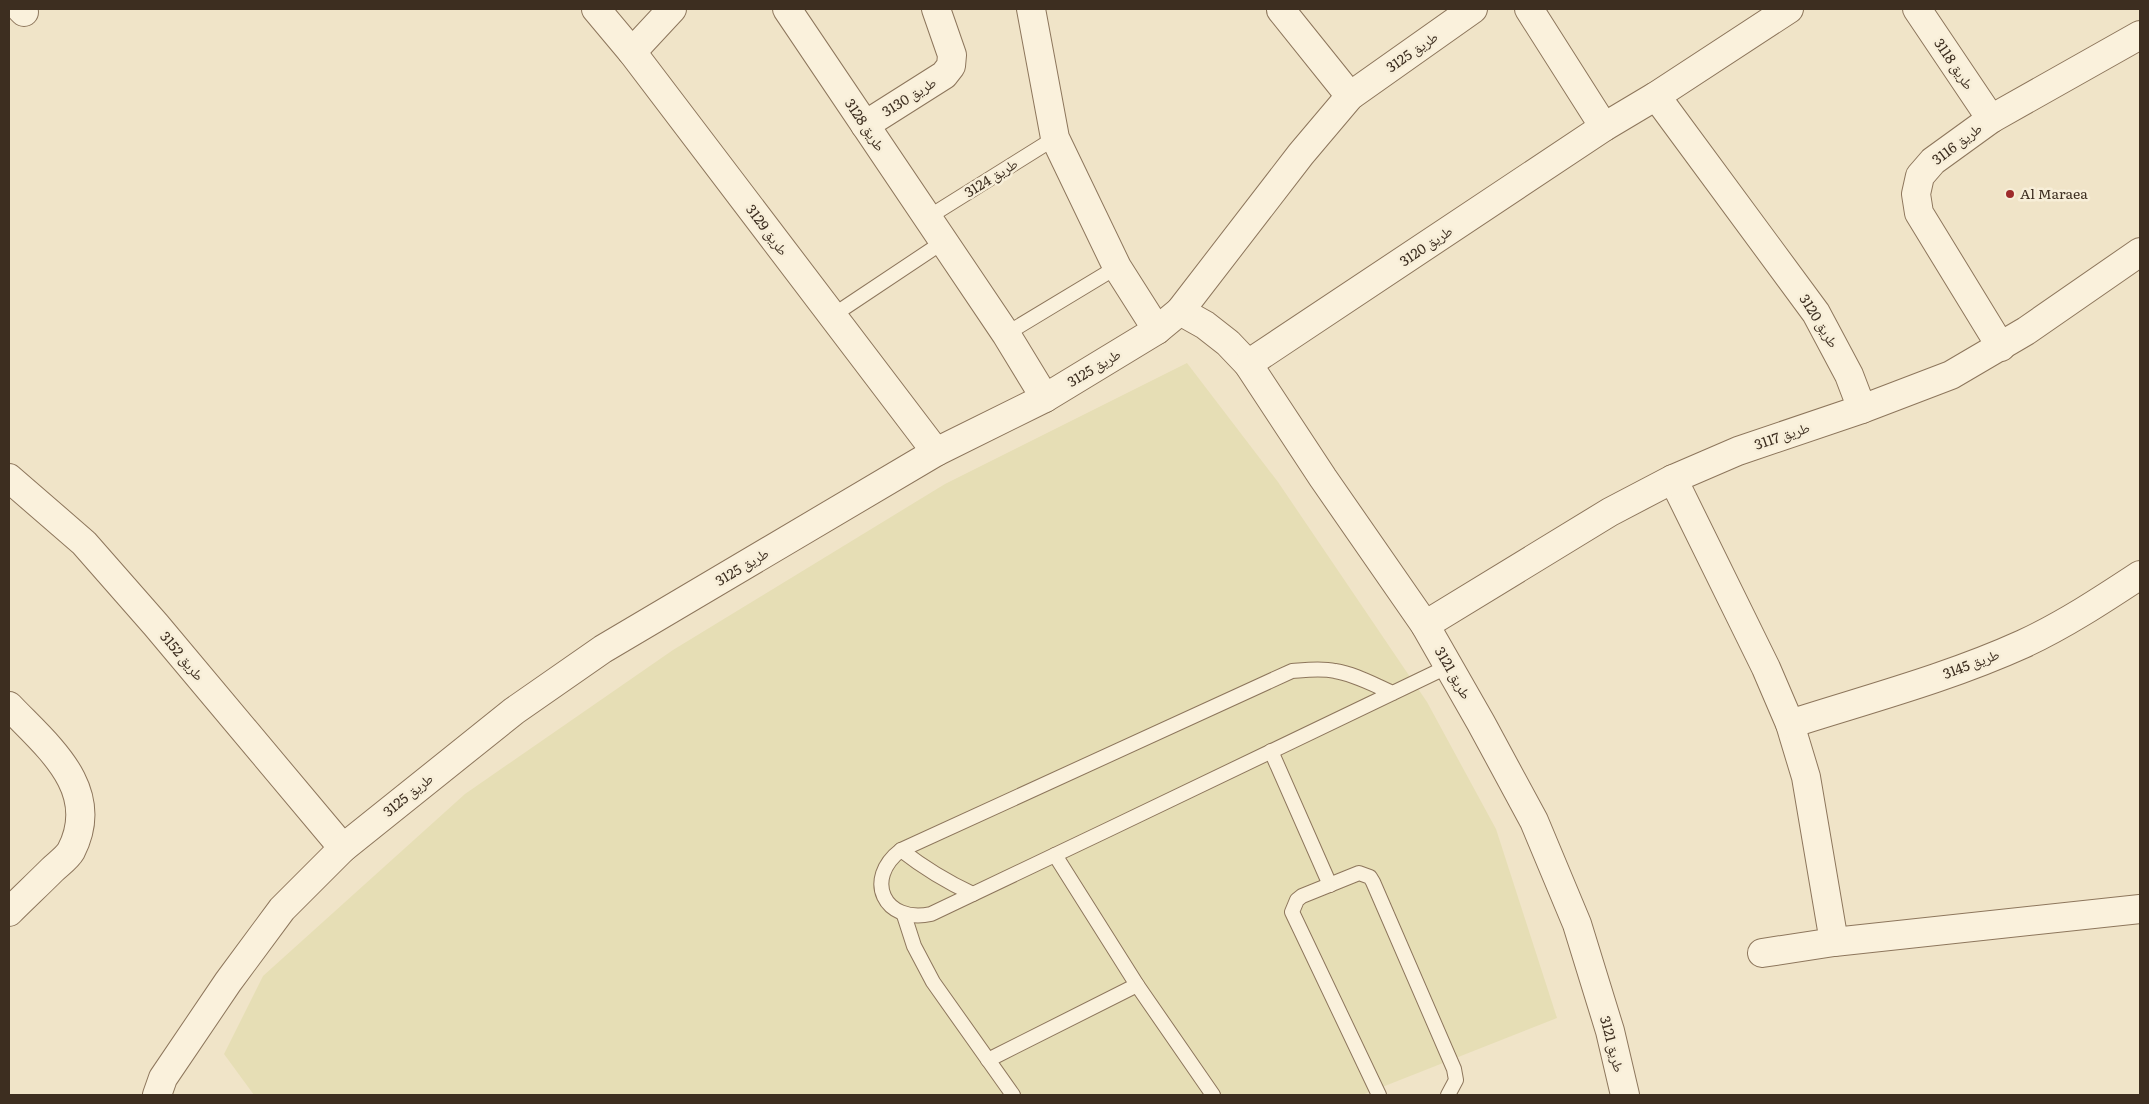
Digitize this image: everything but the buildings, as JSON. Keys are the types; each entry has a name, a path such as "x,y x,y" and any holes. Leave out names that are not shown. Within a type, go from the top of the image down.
{"street":[{"name":"طريق 3129","path":"596,9 632,52 936,452"},
{"path":"632,52 672,9"},
{"name":"طريق 3128","path":"787,9 926,218 1006,334 1045,398"},
{"name":"طريق 3130","path":"865,125 944,75 951,66 952,55 936,9"},
{"path":"1031,9 1055,138 1118,267 1157,330"},
{"name":"طريق 3125","path":"142,1095 160,1087 228,982 282,909 343,848 514,711 603,649 936,452 1045,398 1157,330 1180,311 1301,154 1350,96 1473,9"},
{"path":"1529,9 1604,127"},
{"name":"طريق 3120","path":"1248,364 1604,127 1656,96 1789,9"},
{"name":"طريق 3118","path":"1917,9 1991,119"},
{"path":"1281,10 1350,96"},
{"name":"طريق 3116","path":"2001,347 1919,212 1916,194 1920,176 1932,161 1991,119 2140,35"},
{"name":"طريق 3120","path":"1656,96 1816,313 1849,375 1862,409"},
{"name":"طريق 3117","path":"1425,625 1610,512 1673,479 1738,451 1862,409 1951,375 2001,347 2140,252"},
{"name":"طريق 3121","path":"1180,311 1205,325 1228,343 1248,364 1323,478 1425,625 1449,666 1534,821 1577,924 1610,1031 1625,1095"},
{"name":"طريق 3152","path":"9,478 84,544 156,625 343,848"},
{"path":"1673,479 1766,668 1790,724 1806,777 1834,942"},
{"name":"طريق 3145","path":"1790,724 1971,665 2024,643 2074,616 2140,575"},
{"path":"9,706 62,761 74,782 80,805 78,829 70,852 9,912"},
{"path":"1762,953 1834,942 2140,910"}],"lane":[{"name":"طريق 3124","path":"926,218 1055,138"},
{"path":"832,316 943,242"},
{"path":"1006,334 1118,267"},
{"path":"1393,693 1353,676 1335,671 1292,671 901,850 890,858 883,870 881,884 884,897 892,908 904,915 918,917 931,914 1054,856 1271,752 1449,666"},
{"path":"1271,752 1330,885"},
{"path":"901,850 948,882 973,894"},
{"path":"1054,856 1138,985 1213,1095"},
{"path":"1379,1095 1292,912 1297,900 1302,896 1360,874 1370,877 1373,882 1454,1069 1456,1080 1448,1095"},
{"path":"904,915 914,946 933,982 1013,1095"},
{"path":"988,1060 1138,985"}],"shaded area":[{"path":"1187,363 1278,482 1427,702 1496,829 1557,1018 1362,1095 254,1095 224,1054 263,976 465,794 673,650 945,484"}],"place":[{"name":"Al Maraea","path":"2010,194"}]}
